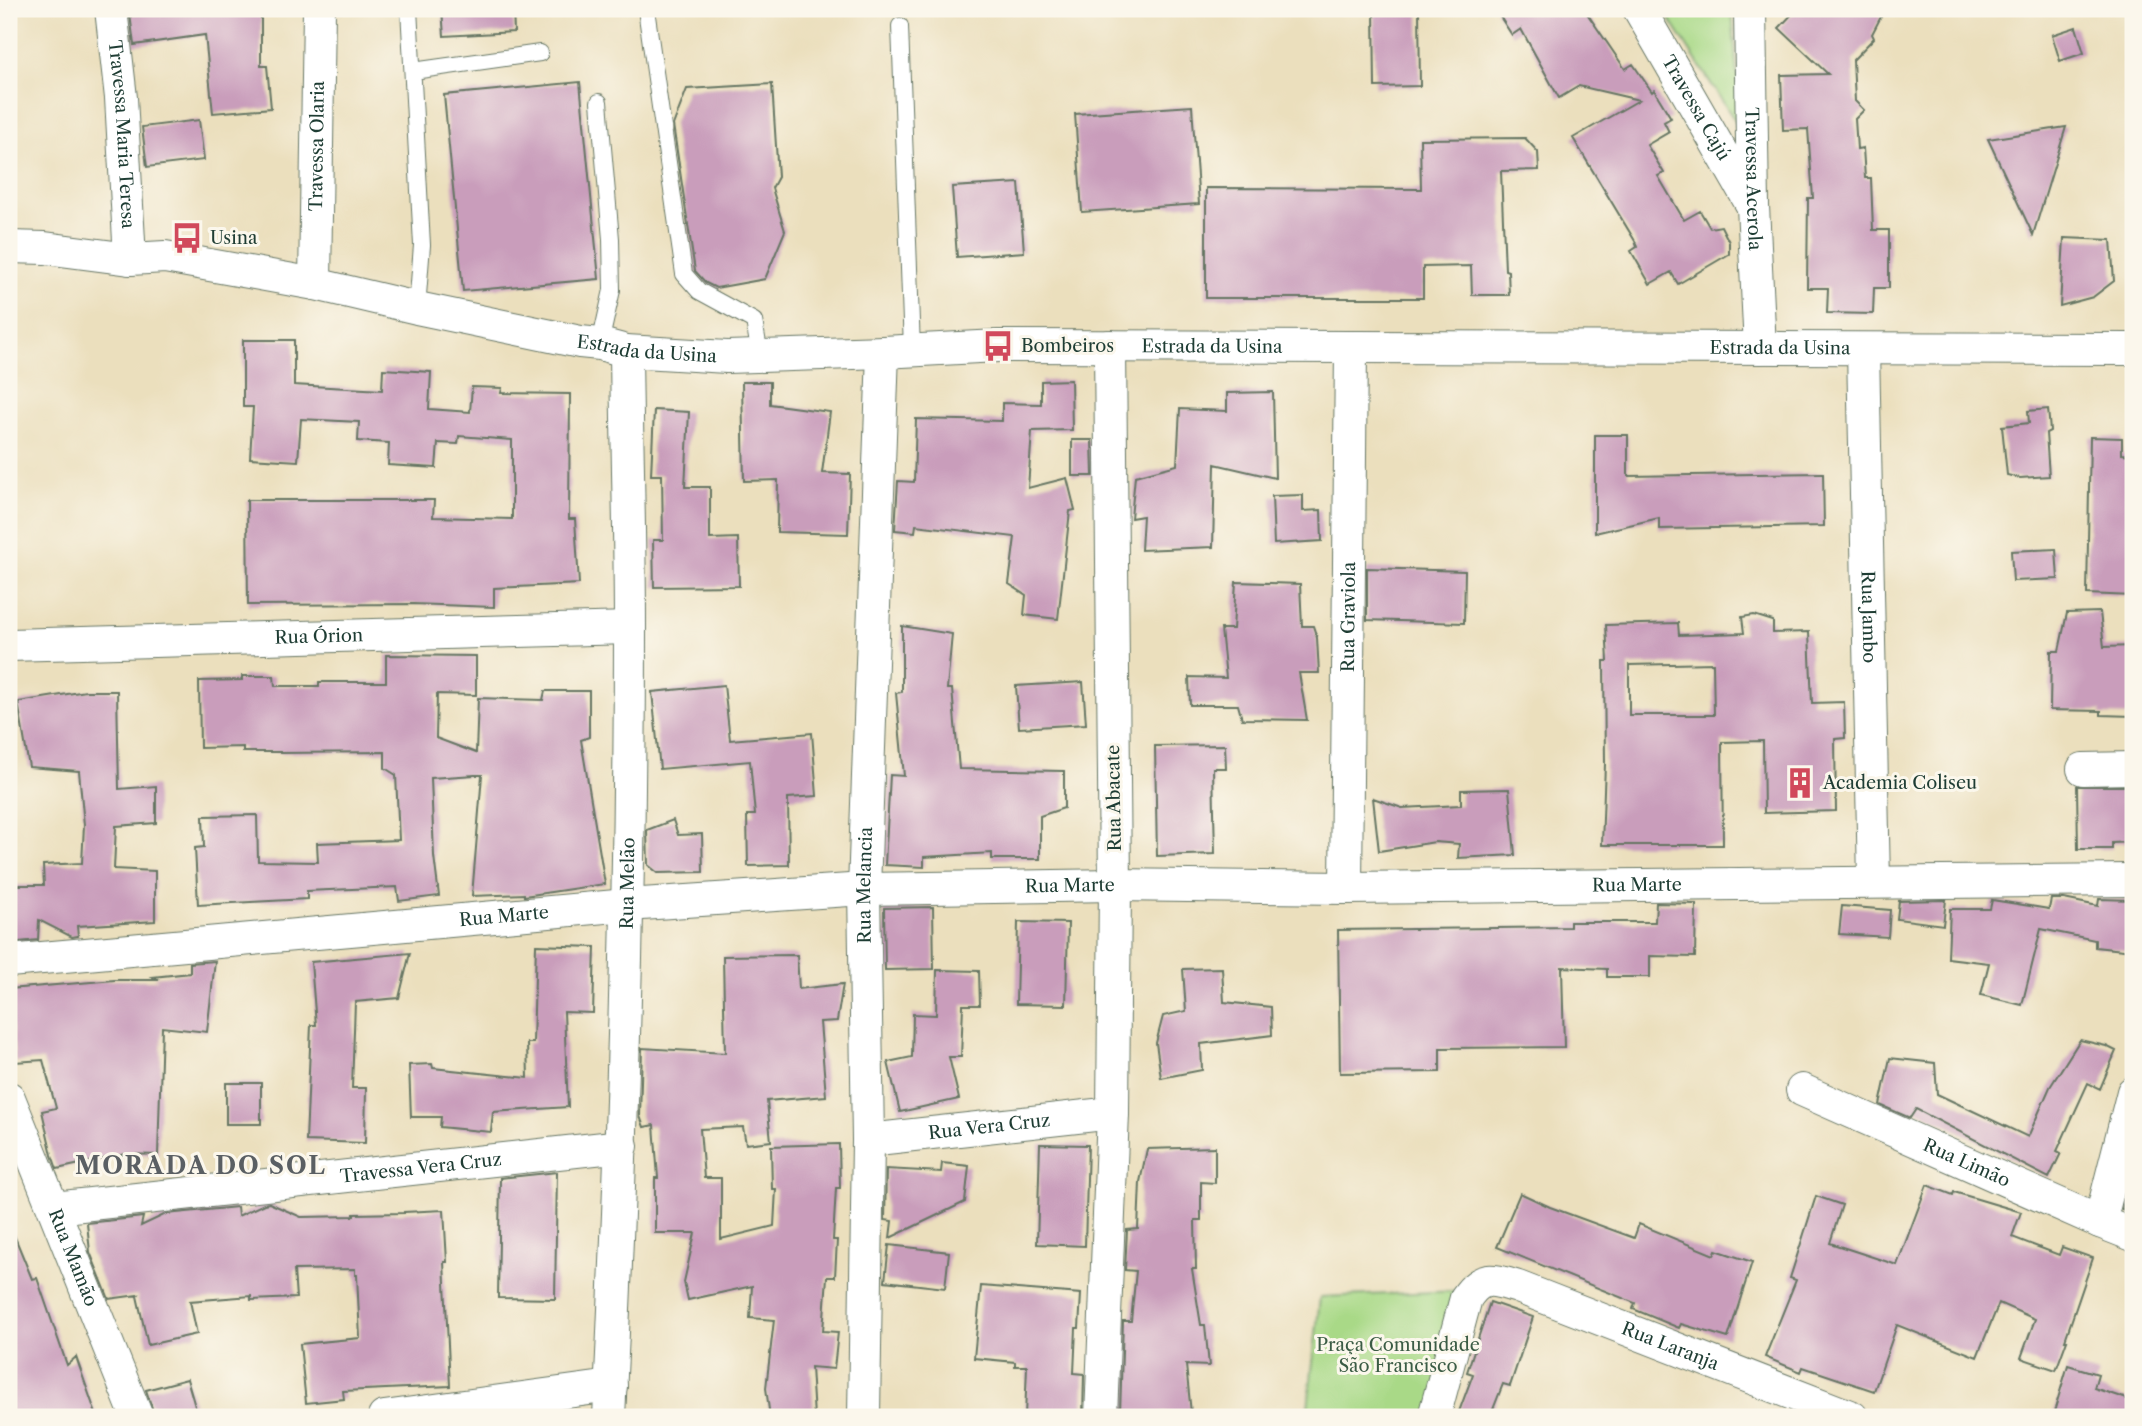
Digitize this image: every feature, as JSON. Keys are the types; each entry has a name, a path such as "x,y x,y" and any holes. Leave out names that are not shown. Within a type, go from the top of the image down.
{"street":[{"name":"Travessa Maria Teresa","path":"111,9 121,98 130,259"},
{"name":"Travessa Olaria","path":"315,284 319,9"},
{"name":"Travessa Cajú","path":"1639,9 1753,206"},
{"name":"Travessa Acerola","path":"1750,9 1753,206 1760,348"},
{"name":"Estrada da Usina","path":"9,247 44,248 130,259 165,257 315,284 613,348 727,356 998,346 2133,349"},
{"name":"Rua Abacate","path":"1101,1417 1113,1113 1115,885 1110,346"},
{"name":"Rua Graviola","path":"1346,888 1350,347"},
{"name":"Rua Melão","path":"609,1417 622,1146 630,628 613,348"},
{"name":"Rua Jambo","path":"1863,349 1874,882"},
{"name":"Rua Melancia","path":"864,1417 867,1140 864,889 897,351"},
{"name":"Rua Órion","path":"9,645 630,628"},
{"path":"2083,769 2133,768"},
{"name":"Rua Marte","path":"9,961 627,905 864,889 1115,885 1346,888 2133,880"},
{"name":"Rua Limão","path":"1802,1090 2133,1235"},
{"path":"2100,1222 2133,1092"},
{"name":"Rua Mamão","path":"9,1098 137,1417"},
{"name":"Rua Vera Cruz","path":"867,1140 1113,1113"},
{"name":"Travessa Vera Cruz","path":"54,1208 622,1146"},
{"name":"Rua Laranja","path":"1434,1417 1466,1297 1474,1285 1487,1280 1517,1287 1852,1417"},
{"path":"384,1417 611,1386"}],"lane":[{"path":"409,9 422,246 417,308"},
{"path":"646,9 684,274 699,291 754,321 760,355"},
{"path":"897,351 900,26"},
{"path":"412,71 540,53"},
{"path":"599,102 611,239 613,348"}],"green space":[{"path":"1663,9 1732,9 1741,130"},
{"name":"Praça Comunidade São Francisco","path":"1482,1290 1445,1417 1307,1417 1320,1297"}],"building":[{"path":"168,9 261,9 261,66 267,66 271,108 213,113 205,35 134,45 130,14"},
{"path":"442,9 513,9 514,32 444,36"},
{"path":"1374,9 1419,9 1420,86 1375,87"},
{"path":"1495,9 1584,9 1625,69 1633,64 1652,92 1654,90 1671,118 1664,122 1669,132 1647,145 1664,173 1658,176 1684,220 1700,211 1710,228 1721,226 1729,242 1729,254 1678,284 1671,272 1650,284 1631,251 1637,247 1635,241 1573,138 1639,100 1579,86 1559,98 1521,29 1512,35"},
{"path":"1797,9 1885,9 1872,34 1874,38 1853,60 1855,101 1864,110 1855,119 1857,149 1863,148 1865,178 1871,178 1873,230 1889,230 1889,288 1874,288 1873,314 1827,313 1828,288 1807,288 1808,198 1813,198 1808,129 1783,130 1781,75 1828,74 1779,28"},
{"path":"2076,27 2084,53 2060,61 2052,35"},
{"path":"580,82 599,279 463,291 444,95"},
{"path":"772,84 778,177 772,188 785,231 765,279 716,288 706,283 695,271 673,125 687,89"},
{"path":"1192,106 1199,204 1082,212 1075,114"},
{"path":"199,120 204,160 147,167 142,127"},
{"path":"2066,127 2033,235 1988,139"},
{"path":"1525,138 1538,152 1539,170 1501,171 1505,270 1508,271 1509,295 1472,295 1471,266 1423,267 1423,298 1206,298 1206,188 1421,189 1420,139"},
{"path":"1019,183 1024,252 957,257 952,187"},
{"path":"2064,238 2111,240 2114,281 2093,297 2060,306"},
{"path":"243,340 294,340 294,385 382,390 383,369 431,372 429,409 470,412 472,387 502,388 501,393 570,394 569,519 575,519 579,584 494,588 494,607 413,604 248,605 247,500 434,500 433,517 512,519 512,440 459,436 458,444 438,443 436,468 388,465 389,443 358,441 359,422 301,419 298,461 250,458 253,407 243,407"},
{"path":"1071,380 1072,430 1032,431 1028,488 1067,478 1075,510 1070,511 1058,619 1024,615 1026,595 1009,584 1015,537 916,525 915,532 895,530 898,481 914,482 916,419 1002,421 1002,403 1041,404 1041,381"},
{"path":"742,382 770,382 770,404 830,412 822,473 850,474 848,534 777,532 778,480 744,481"},
{"path":"1273,392 1275,478 1215,464 1213,547 1141,550 1143,516 1131,518 1135,476 1177,465 1180,409 1227,411 1227,393"},
{"path":"2048,409 2050,431 2046,433 2049,476 2020,478 2007,475 2002,426 2029,423 2028,411"},
{"path":"654,410 689,412 685,487 710,487 710,539 738,538 739,586 654,587 653,540 663,540 662,475 651,475"},
{"path":"1595,435 1628,435 1628,476 1823,473 1824,526 1659,529 1659,518 1595,533"},
{"path":"2090,437 2122,438 2122,454 2133,455 2133,596 2087,594"},
{"path":"1072,440 1092,440 1093,476 1072,476"},
{"path":"1303,495 1303,511 1321,510 1322,541 1274,544 1272,496"},
{"path":"2056,549 2058,579 2013,581 2011,551"},
{"path":"1367,568 1465,571 1464,623 1367,620"},
{"path":"1236,582 1300,584 1302,626 1313,626 1317,638 1319,673 1299,673 1307,720 1242,719 1238,705 1190,705 1189,677 1226,678 1221,629 1233,629"},
{"path":"2100,612 2104,647 2133,646 2133,716 2101,715 2101,711 2050,710 2051,651 2059,651 2067,613"},
{"path":"1754,615 1773,621 1773,633 1809,632 1812,703 1844,702 1845,738 1835,739 1836,811 1764,813 1763,741 1722,742 1723,845 1602,845 1605,764 1604,661 1608,661 1606,625 1678,623 1679,635 1744,633 1742,617","holes":["1713,663 1714,715 1629,715 1629,665"]},
{"path":"902,626 952,634 947,689 952,689 959,769 1064,771 1064,808 1040,816 1040,859 992,859 992,853 924,857 924,867 885,865 890,775 904,776 896,693 902,692"},
{"path":"386,655 476,656 476,695 437,694 436,738 476,753 478,698 543,700 545,691 589,691 589,737 581,740 605,884 524,896 472,896 482,775 475,775 431,778 434,856 439,896 399,901 397,887 307,891 307,899 198,905 195,848 204,847 203,816 257,815 258,861 318,862 317,843 399,840 396,775 385,768 385,752 280,753 243,752 243,747 200,748 199,681 242,680 242,676 274,676 275,686 319,686 319,682 386,682"},
{"path":"1083,682 1086,724 1019,728 1016,686"},
{"path":"724,685 730,740 812,733 817,796 788,798 789,865 748,866 747,815 755,815 750,761 660,769 652,692"},
{"path":"86,691 117,691 119,789 156,786 156,823 116,826 114,869 155,871 155,921 77,926 78,936 72,937 39,920 38,940 9,943 9,885 44,885 43,865 82,863 84,825 79,771 29,767 18,702"},
{"path":"1225,745 1226,768 1213,768 1215,854 1157,856 1155,746"},
{"path":"2077,786 2133,786 2133,842 2112,843 2112,849 2078,849"},
{"path":"1509,789 1515,855 1458,858 1459,844 1435,842 1379,851 1373,798 1402,808 1461,805 1461,790"},
{"path":"673,820 678,835 702,834 703,872 658,873 648,865 647,830"},
{"path":"2051,899 2098,906 2099,899 2133,900 2133,951 2095,947 2095,940 2041,929 2022,1005 1981,995 1989,963 1948,958 1950,909 1990,909 1992,900 2049,909"},
{"path":"1946,900 1943,925 1897,919 1899,901"},
{"path":"1656,903 1696,904 1695,957 1650,956 1650,977 1607,977 1607,969 1562,967 1564,1047 1440,1048 1440,1072 1340,1073 1338,930 1570,927 1570,922 1655,922"},
{"path":"1842,906 1890,910 1888,937 1839,934"},
{"path":"933,907 934,969 885,970 884,908"},
{"path":"1018,922 1068,923 1066,1005 1016,1004"},
{"path":"536,945 595,947 593,1013 564,1012 568,1107 493,1112 491,1132 440,1127 441,1117 411,1117 409,1065 432,1064 433,1068 528,1078 527,1043 533,1043"},
{"path":"410,953 399,998 355,1002 352,1088 366,1088 365,1143 306,1141 311,1025 316,1025 311,962"},
{"path":"797,955 799,989 843,984 837,1021 820,1022 826,1096 767,1101 771,1141 746,1144 743,1127 700,1129 704,1178 721,1178 721,1239 774,1226 776,1189 772,1189 771,1146 839,1144 840,1188 836,1188 833,1240 837,1240 835,1277 827,1277 823,1331 838,1332 834,1369 811,1367 814,1417 770,1417 766,1388 774,1320 750,1318 752,1286 688,1300 684,1282 695,1233 655,1233 655,1178 658,1178 654,1125 644,1127 640,1116 642,1048 725,1053 723,956"},
{"path":"215,961 207,1032 162,1027 158,1155 126,1154 57,1169 42,1111 56,1108 43,1060 15,1062 9,989 115,980 159,980 153,977 190,973 190,963"},
{"path":"1222,968 1224,1002 1271,1007 1272,1035 1201,1044 1202,1070 1161,1078 1156,1043 1163,1016 1186,1011 1183,969"},
{"path":"937,970 979,971 980,1005 963,1005 961,1057 949,1057 959,1099 900,1112 888,1062 912,1057 913,1014 936,1015"},
{"path":"2080,1040 2116,1051 2100,1089 2088,1083 2057,1151 2061,1153 2049,1178 1916,1109 1910,1118 1880,1105 1890,1058 1935,1063 1937,1094 2028,1137 2050,1087"},
{"path":"226,1083 261,1083 261,1124 226,1124"},
{"path":"1040,1144 1088,1145 1085,1246 1037,1244"},
{"path":"1215,1147 1215,1183 1201,1182 1201,1220 1195,1220 1196,1269 1192,1269 1201,1325 1205,1325 1209,1366 1186,1365 1191,1413 1120,1413 1123,1321 1131,1321 1136,1271 1125,1270 1127,1230 1138,1229 1140,1182 1147,1149"},
{"path":"942,1163 969,1166 965,1202 890,1238 892,1221 885,1220 886,1169 941,1172"},
{"path":"2133,1166 2133,1213 2122,1209"},
{"path":"557,1172 555,1299 498,1298 500,1178"},
{"path":"1927,1185 1953,1195 1954,1192 2021,1212 2012,1237 2059,1255 2062,1247 2093,1258 2056,1370 2021,1358 2035,1319 1999,1303 1977,1357 1897,1325 1874,1391 1803,1367 1801,1372 1765,1357 1796,1280 1790,1278 1816,1196 1842,1205 1830,1243 1897,1265"},
{"path":"1520,1193 1634,1238 1639,1224 1714,1255 1716,1250 1752,1262 1728,1338 1681,1324 1679,1328 1633,1309 1635,1303 1497,1247"},
{"path":"269,1203 301,1217 444,1210 450,1386 343,1391 344,1399 306,1403 300,1344 360,1338 355,1269 294,1270 296,1298 251,1300 251,1296 190,1301 197,1334 148,1345 138,1295 109,1299 90,1252 87,1223 143,1217 141,1226 166,1214 237,1207 238,1216"},
{"path":"9,1225 32,1279 37,1278 67,1365 76,1357 97,1417 9,1417"},
{"path":"889,1245 949,1252 945,1288 885,1281"},
{"path":"981,1286 1081,1294 1074,1373 1084,1374 1083,1417 1025,1417 1027,1366 1015,1366 1015,1362 974,1358"},
{"path":"1490,1302 1533,1317 1510,1386 1503,1384 1490,1417 1457,1417 1473,1374 1467,1372"},
{"path":"2068,1365 2098,1374 2094,1388 2133,1401 2133,1417 2071,1417 2054,1412"},
{"path":"187,1379 198,1417 155,1417 146,1390"}],"place":[{"name":"Usina","path":"187,238"},
{"name":"Bombeiros","path":"998,346"},
{"name":"Academia Coliseu","path":"1800,783"}],"district":[{"name":"MORADA DO SOL","path":"201,1166"}]}
